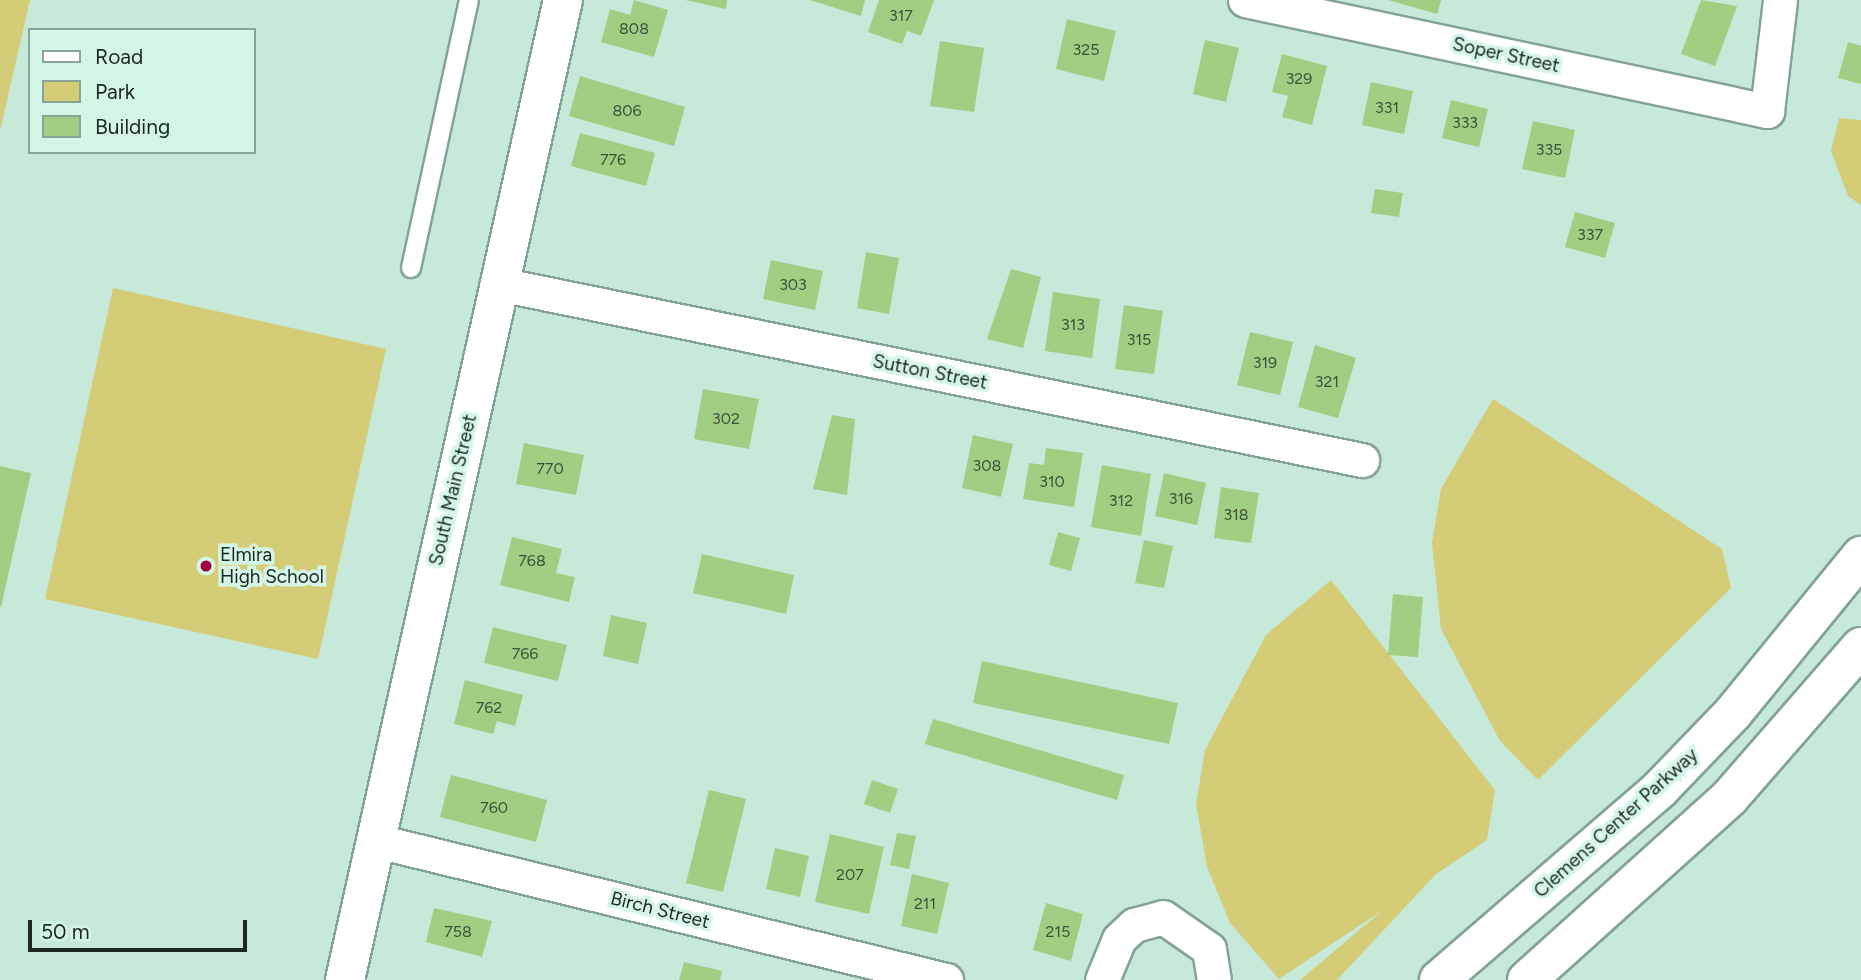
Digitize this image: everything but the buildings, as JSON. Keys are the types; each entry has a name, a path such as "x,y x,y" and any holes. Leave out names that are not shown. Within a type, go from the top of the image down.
{"main road":[{"name":"South Main Street","path":"345,980 373,840 563,0"},
{"name":"Clemens Center Parkway","path":"1439,980 1659,790 1733,713 1861,556"},
{"path":"1527,980 1730,797 1861,647"}],"street":[{"name":"Soper Street","path":"1245,0 1767,111 1780,0"},
{"name":"Sutton Street","path":"499,284 1362,460"},
{"name":"Birch Street","path":"373,840 946,980"},
{"path":"1102,980 1119,939 1134,925 1163,916 1209,949 1214,980"}],"lane":[{"path":"411,268 470,0"}],"green space":[{"path":"0,0 30,0 0,131"},
{"path":"1839,118 1861,120 1861,205 1848,196 1831,151"},
{"path":"113,288 386,349 318,659 45,599"},
{"path":"1493,399 1722,549 1731,588 1538,780 1500,741 1441,629 1432,543 1441,489"},
{"path":"1331,580 1495,790 1487,840 1436,874 1337,980 1300,980 1383,910 1279,979 1230,923 1207,867 1196,804 1205,750 1266,635"}],"place":[{"name":"Elmira High School","path":"206,566"}]}
